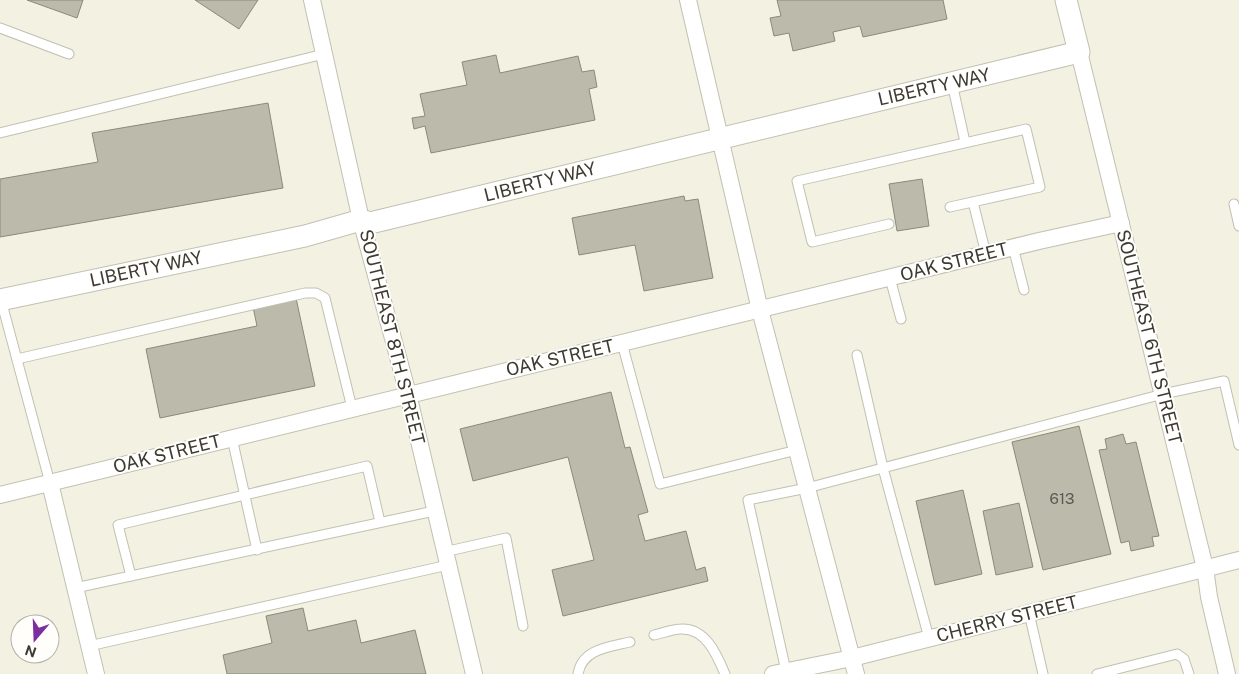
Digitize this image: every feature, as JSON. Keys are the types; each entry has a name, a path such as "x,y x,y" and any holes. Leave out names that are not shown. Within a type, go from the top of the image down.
{"street":[{"name":"SOUTHEAST 8TH STREET","path":"312,0 362,220 408,394 434,511 474,674"},
{"path":"688,0 760,310 856,674"},
{"name":"SOUTHEAST 6TH STREET","path":"1066,0 1205,568 1209,597 1227,674"},
{"name":"LIBERTY WAY","path":"1,300 305,236 362,220 370,223 1079,52"},
{"name":"OAK STREET","path":"0,496 408,394 1013,247 1121,223"},
{"path":"50,483 96,674"},
{"name":"CHERRY STREET","path":"780,673 852,658 1239,560"}],"lane":[{"path":"0,28 69,54"},
{"path":"0,133 324,54"},
{"path":"952,82 965,142"},
{"path":"889,224 812,242 797,181 1026,128 1040,187 950,207"},
{"path":"973,202 986,254"},
{"path":"1234,204 1239,226"},
{"path":"1013,247 1024,290"},
{"path":"890,278 901,319"},
{"path":"17,360 174,322 304,293 316,293 325,298 352,408"},
{"path":"1,300 50,483"},
{"path":"622,343 660,484 797,450"},
{"path":"857,355 883,468 929,638"},
{"path":"780,673 748,500 807,488 1163,394 1224,382 1239,446"},
{"path":"232,438 256,550"},
{"path":"131,576 118,525 368,466 380,522"},
{"path":"75,588 434,511"},
{"path":"90,646 446,558 506,538 523,626"},
{"path":"1029,613 1043,674"},
{"path":"654,636 682,629 698,632 715,652 725,674"},
{"path":"578,674 579,667 591,652 630,642"},
{"path":"1097,674 1176,654 1184,659 1189,674"}],"building":[{"path":"27,0 83,0 77,18"},
{"path":"195,0 258,0 239,29"},
{"path":"777,0 943,0 947,19 863,37 860,26 833,32 835,41 793,51 789,33 774,36 770,18 781,16"},
{"path":"496,55 500,73 578,56 582,72 594,70 597,87 589,89 595,120 431,153 425,126 414,129 412,118 425,116 420,94 467,85 462,62"},
{"path":"268,103 283,188 0,237 0,179 98,162 92,133"},
{"path":"922,179 929,226 897,231 889,184"},
{"path":"684,196 685,201 698,199 713,278 644,291 635,245 579,255 572,218"},
{"path":"296,298 315,386 160,418 146,349 257,326 253,307"},
{"path":"611,392 625,448 630,447 648,512 638,515 645,541 686,531 696,570 705,567 708,581 563,616 552,570 594,560 568,457 473,481 460,429"},
{"path":"1079,426 1111,554 1043,570 1012,442"},
{"path":"1123,434 1126,444 1136,442 1159,536 1152,537 1154,546 1131,551 1129,541 1121,543 1099,450 1107,449 1105,439"},
{"path":"963,490 982,574 935,585 916,501"},
{"path":"1019,503 1033,567 996,575 983,511"},
{"path":"303,608 308,631 356,620 361,643 415,630 426,674 227,674 223,655 272,643 266,616"}]}
